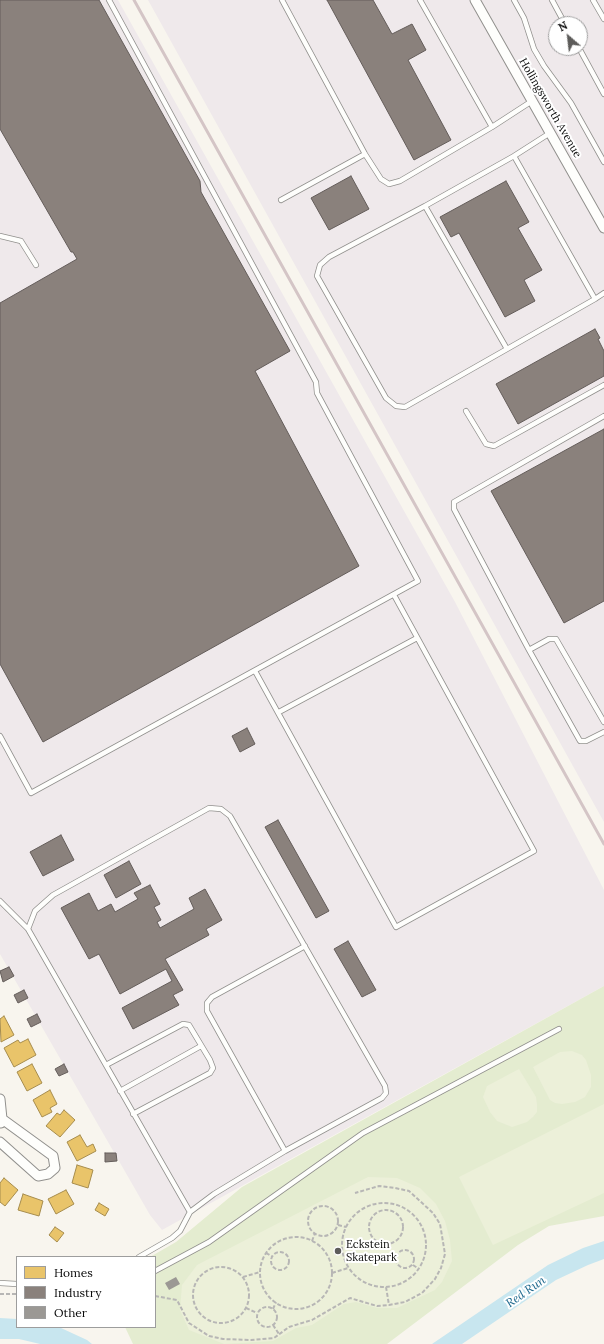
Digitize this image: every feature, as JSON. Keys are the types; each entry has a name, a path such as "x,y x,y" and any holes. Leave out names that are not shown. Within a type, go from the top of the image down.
{"street":[{"name":"Hollingsworth Avenue","path":"475,0 604,228"},
{"path":"0,1099 1,1122 53,1156 55,1168 48,1174 38,1176 0,1142"}],"lane":[{"path":"0,736 32,793 418,581 317,393 316,382 109,0"},
{"path":"282,0 365,154 381,179 389,184 400,180 492,128 532,101"},
{"path":"420,0 492,128"},
{"path":"514,0 524,18 534,49 571,103 604,162"},
{"path":"552,0 561,16"},
{"path":"593,0 604,19"},
{"path":"583,56 604,94"},
{"path":"550,133 514,156 425,206 329,257 320,265 317,276 386,398 396,406 406,407 604,293"},
{"path":"281,200 365,154"},
{"path":"514,156 595,298"},
{"path":"425,206 507,349"},
{"path":"0,236 21,241 36,265"},
{"path":"466,411 486,444 494,446 604,385"},
{"path":"604,416 454,502 454,509 529,650 580,741 586,741 604,732"},
{"path":"255,671 279,712 396,927 534,851 394,595"},
{"path":"279,712 417,638"},
{"path":"529,650 549,639 556,640 604,722"},
{"path":"28,929 35,911 53,895 209,808 221,809 230,816 385,1086 386,1092 382,1098 285,1152 214,1194 190,1212 180,1231 172,1238 141,1256"},
{"path":"0,901 28,929 190,1212"},
{"path":"285,1152 207,1011 207,1003 212,997 305,946"},
{"path":"106,1065 183,1024 189,1025 201,1046 213,1068 210,1073 133,1114"},
{"path":"156,1270 209,1242 363,1133 559,1029"},
{"path":"120,1091 201,1046"},
{"path":"0,1283 16,1284"}],"path":[{"path":"156,1296 176,1300 189,1323 209,1336 223,1339 251,1340 274,1338 289,1327 318,1318 350,1298 377,1306 389,1305 414,1298 436,1280 441,1268 444,1254 444,1242 440,1224 423,1202 409,1192 379,1186 355,1193"},
{"path":"386,1203 386,1210"},
{"path":"386,1203 402,1206 414,1214 422,1226 426,1239 426,1254 419,1269 411,1278 399,1285 386,1287 372,1286 360,1280 348,1268 344,1258 342,1245 346,1227 350,1219 360,1210 373,1204 386,1203"},
{"path":"322,1206 332,1209 338,1217 338,1225 335,1231 326,1236 315,1233 310,1228 308,1219 310,1214 322,1206"},
{"path":"386,1210 396,1213 400,1217 403,1228 399,1238 394,1242 383,1244 373,1238 369,1228 372,1217 376,1213 386,1210"},
{"path":"338,1225 346,1227"},
{"path":"312,1241 315,1233"},
{"path":"295,1237 318,1244 326,1252 331,1263 332,1273 329,1287 322,1297 313,1304 302,1308 290,1308 276,1302 263,1288 260,1272 261,1264 266,1253 273,1245 284,1239 295,1237"},
{"path":"405,1250 410,1252 414,1259 413,1265 408,1268 398,1266 396,1260 397,1254 405,1250"},
{"path":"278,1252 286,1254 289,1258 287,1266 282,1270 276,1269 272,1265 273,1257 278,1252"},
{"path":"266,1253 273,1257"},
{"path":"413,1265 419,1269"},
{"path":"216,1268 233,1270 242,1278 249,1291 249,1299 246,1308 241,1315 233,1321 224,1324 214,1323 205,1319 198,1312 194,1304 193,1294 195,1285 200,1276 207,1271 216,1268"},
{"path":"332,1273 348,1268"},
{"path":"242,1278 260,1272"},
{"path":"386,1287 389,1305"},
{"path":"0,1294 16,1294"},
{"path":"257,1313 257,1322 261,1326 268,1328 273,1325 277,1318 273,1309 276,1302"},
{"path":"246,1308 257,1313"},
{"path":"257,1313 263,1308 273,1309"},
{"path":"273,1325 279,1334"}],"shaded area":[{"path":"0,0 118,0 455,602 604,890 604,986 162,1230 150,1215 0,954"},
{"path":"148,0 604,0 604,822"}],"green space":[{"path":"604,986 604,1216 549,1226 518,1245 387,1344 133,1344 125,1328 156,1328 156,1256 152,1256 176,1242 242,1187"},
{"path":"572,1051 582,1055 586,1060 591,1075 591,1087 585,1097 575,1102 562,1104 555,1103 550,1100 533,1067 560,1052"},
{"path":"519,1069 536,1097 537,1112 527,1122 512,1127 497,1121 490,1112 483,1097 487,1086"},
{"path":"604,1104 604,1193 493,1245 459,1177"},
{"name":"Eckstein Skatepark","path":"368,1177 397,1178 420,1188 436,1204 445,1221 450,1240 452,1261 442,1282 435,1290 397,1308 377,1308 356,1302 344,1304 312,1325 296,1328 273,1341 224,1344 189,1330 180,1310 182,1285 197,1265"}],"water":[{"name":"Red Run","path":"604,1241 604,1259 556,1280 462,1344 432,1344 548,1265 583,1248"},
{"path":"0,1318 16,1319 16,1328 61,1328 87,1340 92,1344 40,1344 19,1339 0,1339"}],"building: Homes":[{"path":"4,1016 14,1035 1,1042 0,1019"},
{"path":"28,1039 36,1055 14,1067 4,1048 18,1040 20,1043"},
{"path":"32,1064 42,1083 27,1091 17,1072"},
{"path":"50,1090 57,1104 50,1108 52,1112 42,1117 33,1100"},
{"path":"64,1110 75,1120 60,1137 46,1126 57,1113 60,1115"},
{"path":"80,1135 87,1147 93,1144 96,1151 77,1161 67,1142"},
{"path":"77,1165 93,1170 88,1188 72,1183"},
{"path":"4,1178 18,1190 5,1206 0,1202 0,1183"},
{"path":"66,1190 74,1204 56,1214 48,1199"},
{"path":"23,1194 43,1201 39,1216 18,1210"},
{"path":"99,1203 109,1209 105,1216 95,1210"},
{"path":"55,1227 64,1233 57,1242 49,1235"}],"building: Industry":[{"path":"0,0 99,0 200,181 201,192 290,351 255,371 359,566 43,742 0,664 0,303 77,259 73,252 71,252 0,129"},
{"path":"327,0 373,0 392,34 412,24 426,50 408,60 451,140 414,160"},
{"path":"351,176 369,209 329,230 311,198"},
{"path":"506,181 529,222 518,228 542,270 524,280 535,301 505,317 459,233 451,237 440,217"},
{"path":"595,329 600,338 598,339 604,351 604,376 518,424 496,384"},
{"path":"604,429 604,601 564,623 491,491"},
{"path":"247,728 255,744 240,752 232,736"},
{"path":"278,820 329,911 316,918 265,827"},
{"path":"61,835 74,860 43,876 30,852"},
{"path":"129,861 141,884 116,898 104,875"},
{"path":"150,885 160,904 154,907 161,920 157,922 160,928 194,909 189,898 205,889 222,920 206,929 209,935 165,959 183,990 173,995 179,1005 133,1029 122,1008 172,981 166,969 120,994 99,954 89,959 61,908 89,893 98,911 111,904 115,912 138,899 134,893"},
{"path":"348,941 376,990 362,997 334,949"},
{"path":"9,967 14,976 3,982 0,971"},
{"path":"24,990 28,998 18,1003 14,995"},
{"path":"37,1014 41,1022 31,1027 27,1019"},
{"path":"64,1064 68,1072 59,1076 55,1069"},
{"path":"105,1153 116,1153 117,1161 105,1162"}],"building: Other":[{"path":"176,1277 180,1284 169,1290 165,1283"}],"railway":[{"path":"134,0 604,844"}],"place":[{"name":"Eckstein Skatepark","path":"338,1251"}]}
